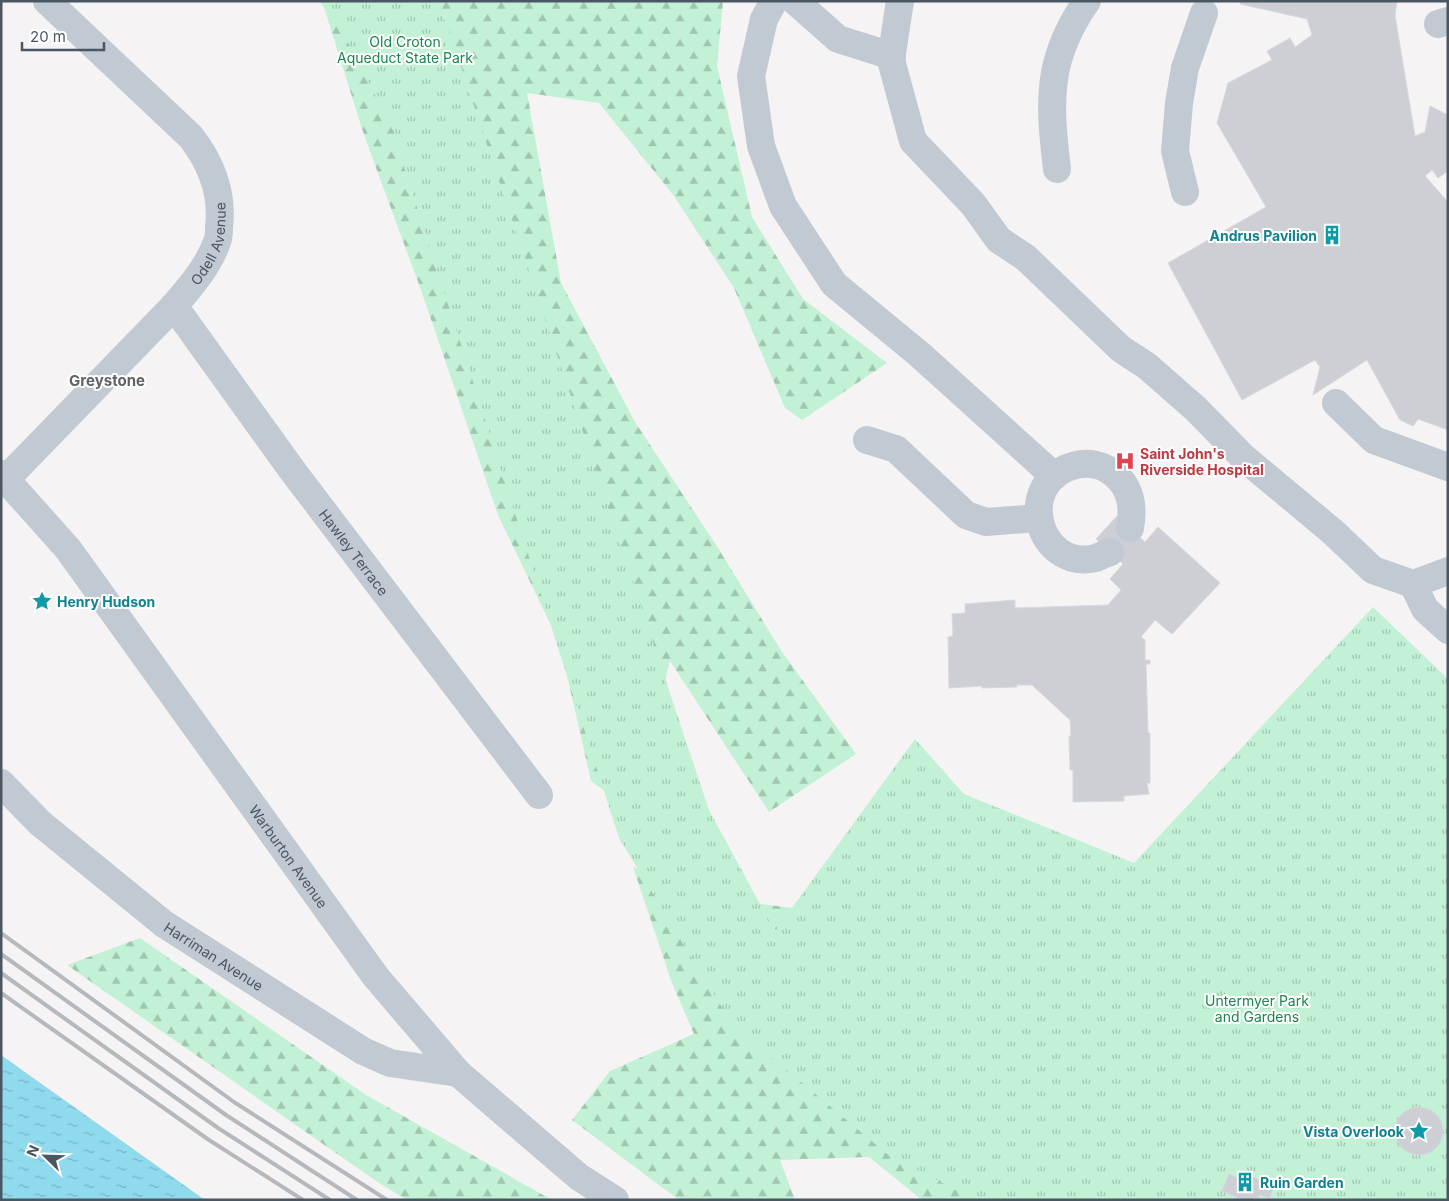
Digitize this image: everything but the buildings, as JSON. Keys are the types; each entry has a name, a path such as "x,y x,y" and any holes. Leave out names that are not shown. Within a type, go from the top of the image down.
{"street":[{"name":"Odell Avenue","path":"4,477 174,306 193,284 207,263 218,241 219,194 212,171 203,152 191,137 47,1"},
{"path":"774,1 764,19 751,76 762,146 783,206 834,284 919,354 1054,476"},
{"path":"795,1 838,39 892,56"},
{"path":"900,1 891,60 913,141 973,204 999,240 1026,258 1120,349 1146,366 1196,409 1243,457 1333,532 1373,570 1413,584 1448,572"},
{"path":"1057,169 1051,123 1054,75 1058,54 1076,17 1088,1"},
{"path":"1185,192 1175,151 1179,103 1185,68 1204,12"},
{"name":"Hawley Terrace","path":"174,306 292,470 539,795"},
{"path":"1336,403 1374,440 1448,467"},
{"path":"867,440 896,449 966,515 986,522 1038,518"},
{"path":"1110,552 1096,558 1080,559 1065,554 1052,545 1043,533 1038,518 1038,502 1044,488 1054,476 1067,467 1083,464 1098,465 1112,472 1123,483 1131,497 1130,528"},
{"name":"Warburton Avenue","path":"4,477 68,550 376,977 458,1073 579,1177 615,1200"},
{"path":"1413,584 1425,609 1448,630"},
{"name":"Harriman Avenue","path":"1,783 40,822 164,924 363,1051 390,1063 458,1073"}],"green space":[{"name":"Untermyer Park and Gardens","path":"319,1 430,1 446,22 709,810 772,926 776,930 915,739 964,794 1134,863 1373,607 1448,679 1448,1200 975,1200 887,1154 732,1024 619,838 391,126 341,29"},
{"name":"Old Croton Aqueduct State Park","path":"322,1 723,1 717,66 752,217 803,299 887,363 802,420 785,408 734,288 674,196 599,103 527,93 561,283 635,422 718,548 782,652 856,754 769,812 670,661 631,810 591,781 560,644 498,515 421,290 364,135"},
{"path":"633,867 725,900 836,913 1204,1200 922,1200 869,1157 780,1160 795,1200 679,1200 572,1120 610,1071 694,1034 672,983"},
{"path":"140,938 366,1095 552,1200 407,1200 376,1181 67,965"}],"water":[{"path":"1,1055 205,1200 1,1200"}],"railway":[{"path":"1,933 234,1102 387,1200"},
{"path":"1,954 226,1115 357,1200"},
{"path":"1,973 218,1128 330,1200"},
{"path":"1,993 209,1140 303,1200"}],"place":[{"name":"Andrus Pavilion","path":"1332,235"},
{"name":"Saint John's Riverside Hospital","path":"1125,461"},
{"name":"Henry Hudson","path":"42,601"},
{"name":"Vista Overlook","path":"1419,1131"},
{"name":"Ruin Garden","path":"1245,1182"}],"district":[{"name":"Greystone","path":"107,380"}]}
